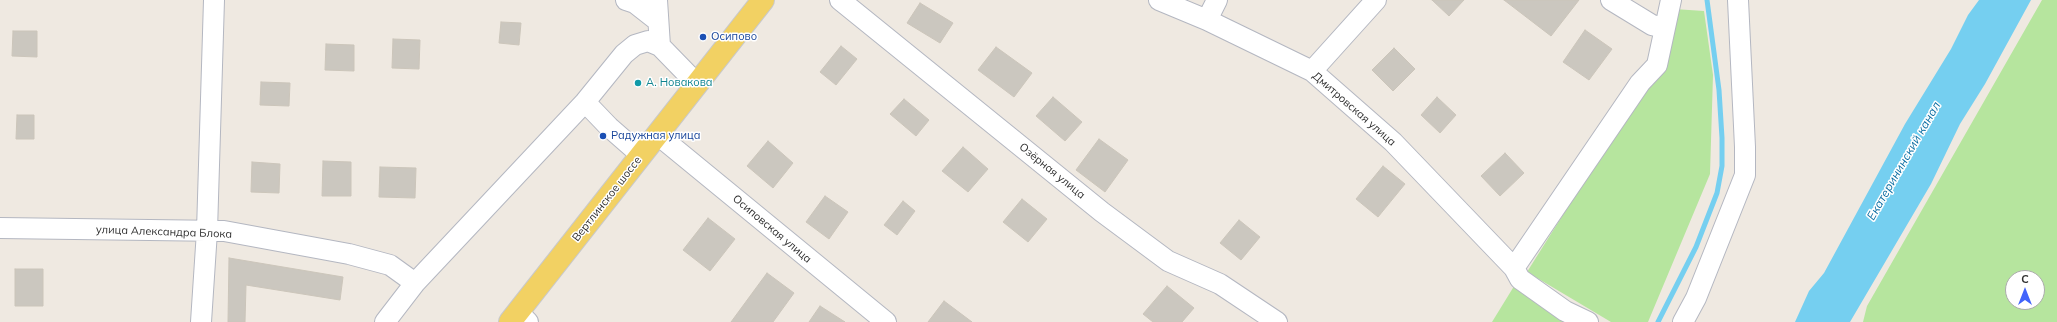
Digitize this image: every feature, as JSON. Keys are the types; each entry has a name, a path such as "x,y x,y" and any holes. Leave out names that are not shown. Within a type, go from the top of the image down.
{"main road":[{"name":"Вертлинское шоссе","path":"519,319 641,155 763,0"}],"street":[{"path":"201,322 207,231 214,0"},
{"path":"626,0 635,3 658,21"},
{"path":"657,0 660,46"},
{"name":"Озёрная улица","path":"840,0 1108,216 1168,261 1220,284 1277,322"},
{"name":"Дмитровская улица","path":"1159,0 1207,20 1312,71 1393,142 1514,268 1520,278 1565,311 1588,322"},
{"path":"1207,20 1217,0"},
{"path":"1312,71 1376,0"},
{"path":"1611,0 1652,25 1664,28"},
{"path":"1514,268 1640,83 1657,65 1671,0"},
{"path":"1683,322 1696,298 1745,175 1746,147 1738,0"},
{"path":"385,322 415,283 585,102 624,54 635,45 648,41 660,46 697,84"},
{"path":"585,102 609,127 641,155"},
{"name":"Осиповская улица","path":"658,135 886,322"},
{"name":"улица Александра Блока","path":"0,228 224,231 349,254 390,266 415,283"}],"green space":[{"path":"2042,0 2057,0 2057,322 1863,322 1867,306"},
{"path":"1674,9 1704,11 1713,75 1710,174 1648,322 1611,322 1527,272 1620,124"},
{"path":"1516,283 1568,322 1492,322"}],"water":[{"name":"Екатерининский канал","path":"1979,0 2031,0 1985,84 1960,124 1931,184 1850,322 1795,322 1809,291 1824,273 1905,124 1951,49 1968,15"}],"building":[{"path":"1432,0 1464,0 1449,16"},
{"path":"1504,0 1579,0 1551,36"},
{"path":"920,3 953,23 940,43 907,23"},
{"path":"501,22 521,23 519,45 499,43"},
{"path":"1585,30 1612,49 1589,80 1563,62"},
{"path":"13,31 37,31 37,57 12,56"},
{"path":"393,39 420,40 419,69 392,68"},
{"path":"326,44 354,45 354,71 325,70"},
{"path":"841,46 857,59 836,85 820,72"},
{"path":"996,47 1032,73 1014,97 978,70"},
{"path":"1394,48 1415,69 1393,91 1372,70"},
{"path":"261,82 290,83 289,106 260,105"},
{"path":"1053,97 1082,122 1065,141 1036,116"},
{"path":"1437,97 1456,115 1440,133 1421,115"},
{"path":"904,99 929,120 916,136 890,114"},
{"path":"17,115 34,115 34,139 16,139"},
{"path":"1099,139 1128,160 1105,192 1076,170"},
{"path":"768,141 793,163 773,188 747,166"},
{"path":"963,147 988,169 968,192 942,171"},
{"path":"1505,153 1524,173 1500,196 1481,176"},
{"path":"323,161 351,162 351,196 322,196"},
{"path":"252,162 280,164 279,193 251,192"},
{"path":"1383,166 1405,184 1378,217 1356,199"},
{"path":"380,167 416,168 415,198 379,197"},
{"path":"825,196 848,212 829,239 806,222"},
{"path":"1022,199 1047,219 1028,242 1003,222"},
{"path":"903,201 915,211 897,235 884,225"},
{"path":"708,218 735,239 710,271 683,250"},
{"path":"1239,220 1260,237 1241,260 1220,243"},
{"path":"229,258 343,277 340,300 246,285 245,322 228,322"},
{"path":"15,269 43,269 43,306 15,306"},
{"path":"767,273 794,293 773,322 731,322"},
{"path":"1167,286 1194,308 1182,322 1153,322 1143,314"},
{"path":"944,301 972,322 928,322"},
{"path":"820,306 845,322 809,322"}],"waterway":[{"path":"1658,322 1696,247 1717,193 1722,166 1719,90 1707,0"}],"place":[{"name":"Осипово","path":"703,37"},
{"name":"А. Новакова","path":"638,83"},
{"name":"Радужная улица","path":"603,136"}]}
